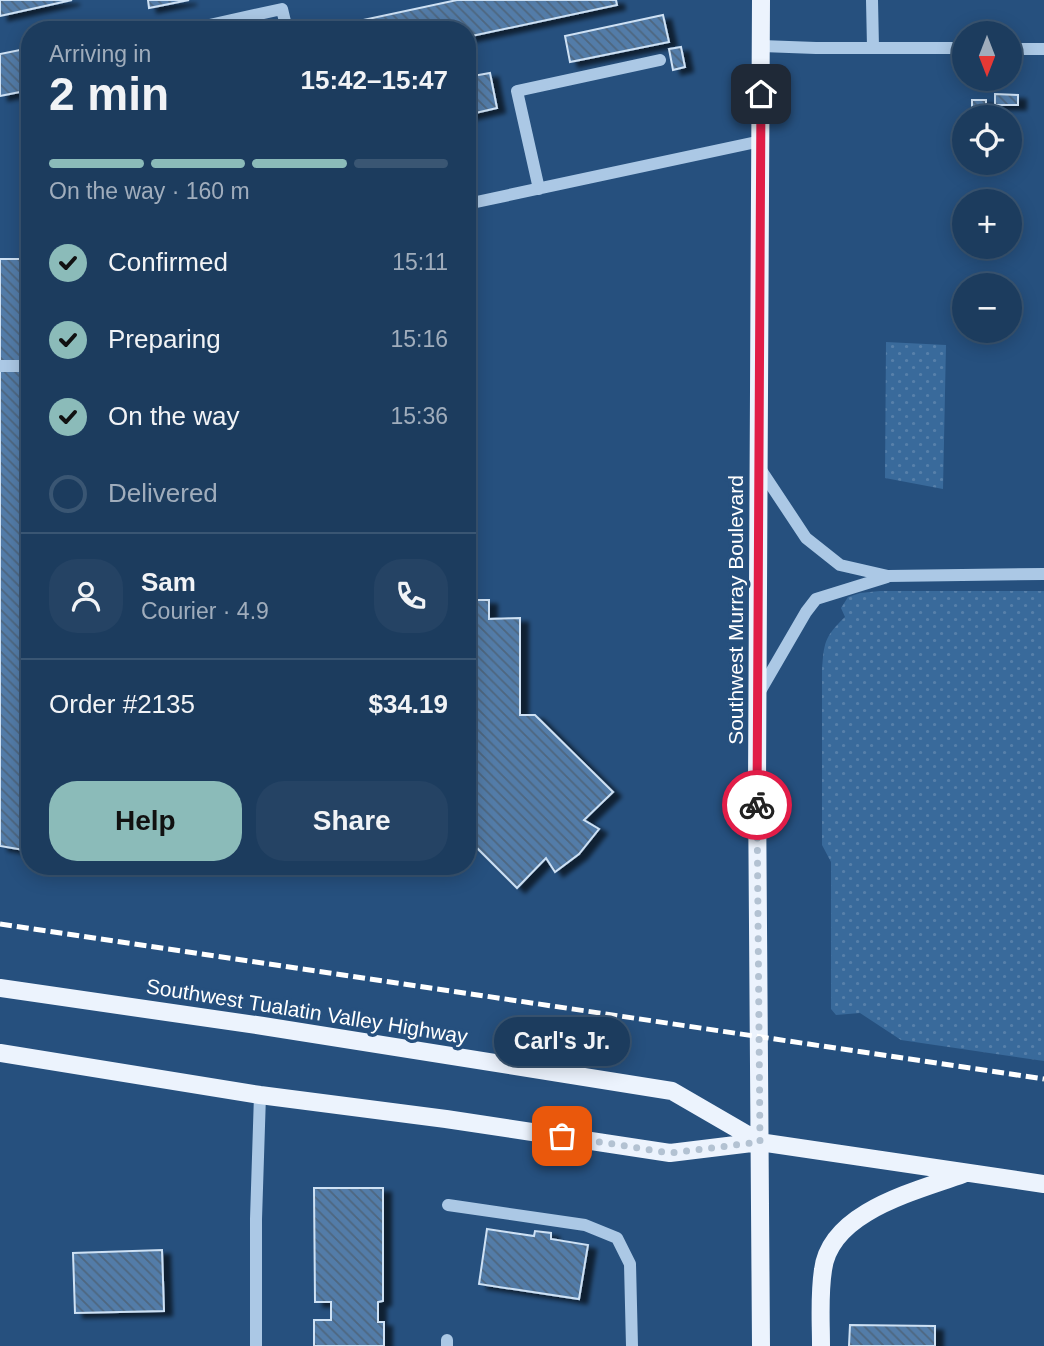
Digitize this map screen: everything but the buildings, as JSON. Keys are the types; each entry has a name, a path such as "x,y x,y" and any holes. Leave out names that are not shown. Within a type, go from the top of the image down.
{"main road":[{"name":"Southwest Murray Boulevard","path":"761,0 757,696 761,1346"},
{"name":"Southwest Tualatin Valley Highway","path":"0,988 263,1026 672,1091 760,1142"},
{"name":"Southwest Tualatin Valley Highway","path":"0,1053 260,1095 459,1121 670,1153 760,1142 1044,1184"},
{"path":"821,1346 823,1268 830,1245 847,1227 877,1207 967,1173"}],"street":[{"path":"872,0 873,47"},
{"path":"228,21 282,9 285,21"},
{"path":"761,46 952,48"},
{"path":"1022,49 1044,49"},
{"path":"538,189 517,91 660,60"},
{"path":"476,202 761,141"},
{"path":"0,366 21,366"},
{"path":"759,467 806,538 840,565 888,576 1044,574"},
{"path":"757,696 816,599 888,576"},
{"path":"256,1346 260,1095"},
{"path":"448,1205 585,1225 617,1238 630,1264 632,1346"}],"shaded area":[{"path":"886,342 946,345 943,489 885,478"},
{"path":"880,591 1044,591 1044,1061 901,1040 860,1013 836,1015 831,1009 831,862 822,845 823,654 829,635 845,617 841,608 848,597"}],"railway":[{"path":"0,924 1044,1079"}],"way so far":[{"path":"562,1136 670,1153 760,1142 757,805"}],"place":[{"name":"Carl's Jr.","path":"562,1136"}],"route":[{"path":"757,805 761,94"}]}
